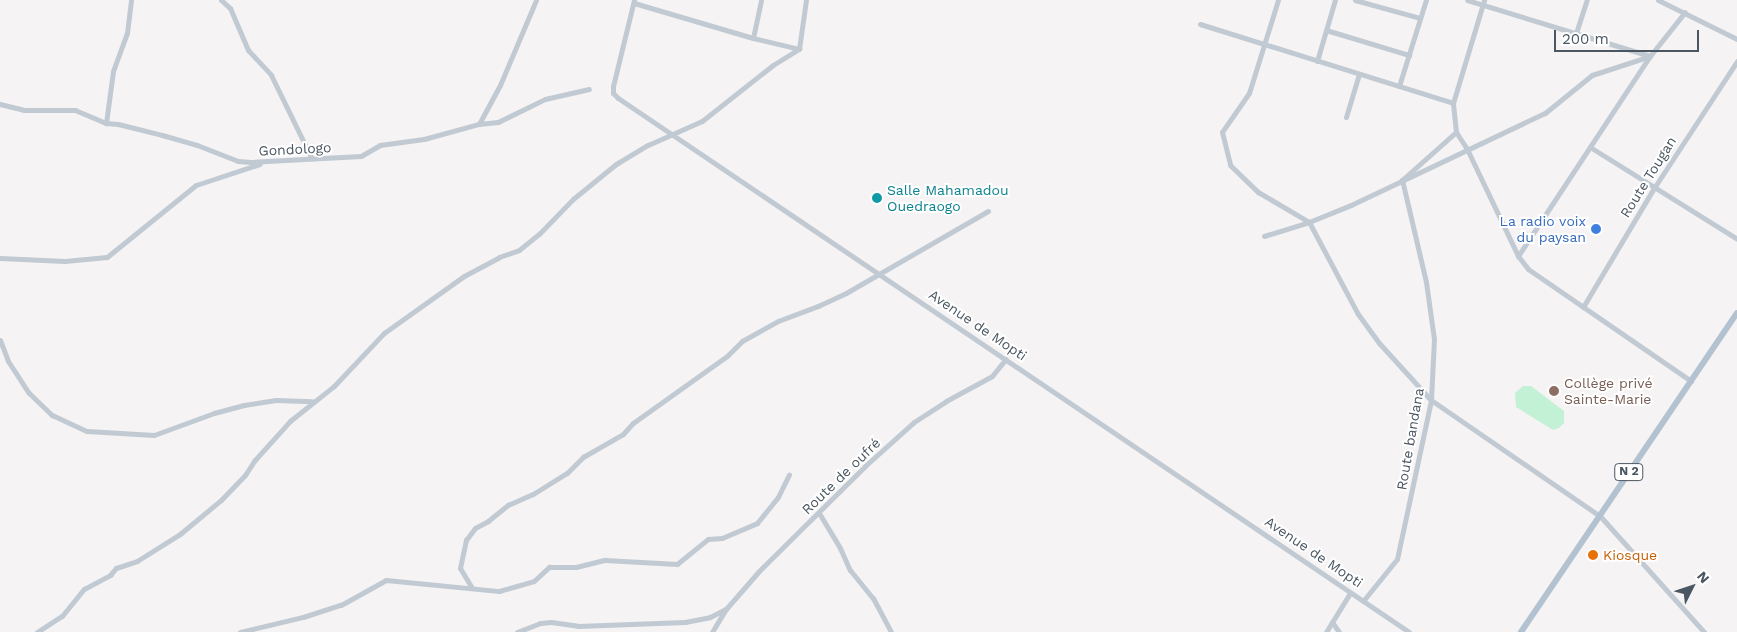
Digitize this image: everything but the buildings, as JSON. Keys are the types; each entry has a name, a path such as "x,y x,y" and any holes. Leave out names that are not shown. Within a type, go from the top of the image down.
{"main road":[{"name":"N 2","path":"1521,632 1737,313"}],"street":[{"path":"106,124 113,71 127,33 131,0"},
{"path":"221,0 230,8 248,50 271,75 312,159"},
{"path":"478,124 500,85 536,0"},
{"path":"753,38 761,0"},
{"path":"799,49 806,0"},
{"path":"1278,0 1249,93 1222,132 1230,165 1258,192 1309,222 1358,314 1380,344 1430,400 1600,516 1704,632"},
{"path":"1317,61 1335,0"},
{"path":"1355,0 1420,18"},
{"path":"1399,86 1426,0"},
{"path":"1467,0 1483,2 1650,56"},
{"path":"1576,33 1587,0"},
{"path":"1658,0 1737,39"},
{"path":"634,1 753,38 799,49"},
{"name":"Avenue de Mopti","path":"634,1 612,86 613,93 1350,592 1402,630 1409,632"},
{"path":"1483,2 1453,103 1456,132 1467,149 1518,256 1528,269 1691,381"},
{"path":"1518,256 1650,56 1685,12"},
{"path":"1200,24 1453,103"},
{"path":"1326,30 1409,55"},
{"path":"37,632 62,616 84,588 110,575 116,568 138,561 193,524 221,500 245,475 254,461 290,421 312,401 334,386 384,333 411,312 464,276 499,257 519,250 539,234 573,199 616,164 648,145 702,121 773,65 799,49"},
{"path":"1264,236 1309,222 1351,205 1545,113 1592,75 1650,56"},
{"name":"Route Tougan","path":"1583,307 1654,188 1737,61"},
{"path":"1346,117 1359,74"},
{"name":"Gondologo","path":"0,104 24,110 75,110 106,124 118,124 180,140 238,161 266,162 361,156 380,145 432,137 478,124 498,122 545,99 589,89"},
{"path":"1402,180 1456,132"},
{"path":"1590,147 1737,239"},
{"path":"0,258 65,261 107,257 196,185 266,162"},
{"name":"Route bandana","path":"1363,601 1397,559 1430,400 1434,339 1426,282 1402,180"},
{"path":"472,588 460,568 466,540 475,528 488,521 508,505 533,494 567,473 583,457 622,434 633,423 727,356 742,341 778,321 818,306 880,274 988,211"},
{"path":"0,340 8,361 29,393 52,416 87,431 154,435 214,413 244,405 276,400 312,401"},
{"name":"Route de oufré","path":"712,632 726,609 759,571 865,466 914,422 946,401 992,376 1006,359"},
{"path":"240,632 341,606 386,580 498,591 534,581 549,567 576,567 605,560 677,564 708,539 722,538 756,523 778,497 789,474"},
{"path":"819,513 840,548 850,570 873,598 891,632"},
{"path":"1326,632 1350,592"},
{"path":"517,632 540,623 551,622 578,626 685,622 710,616 726,609"},
{"path":"1332,622 1339,632"}],"green space":[{"path":"1523,386 1531,386 1564,411 1564,423 1559,428 1553,430 1516,407 1515,393"}],"place":[{"name":"Salle Mahamadou Ouedraogo","path":"877,198"},
{"name":"La radio voix du paysan","path":"1596,229"},
{"name":"Collège privé Sainte-Marie","path":"1554,391"},
{"name":"Kiosque","path":"1593,555"}]}
